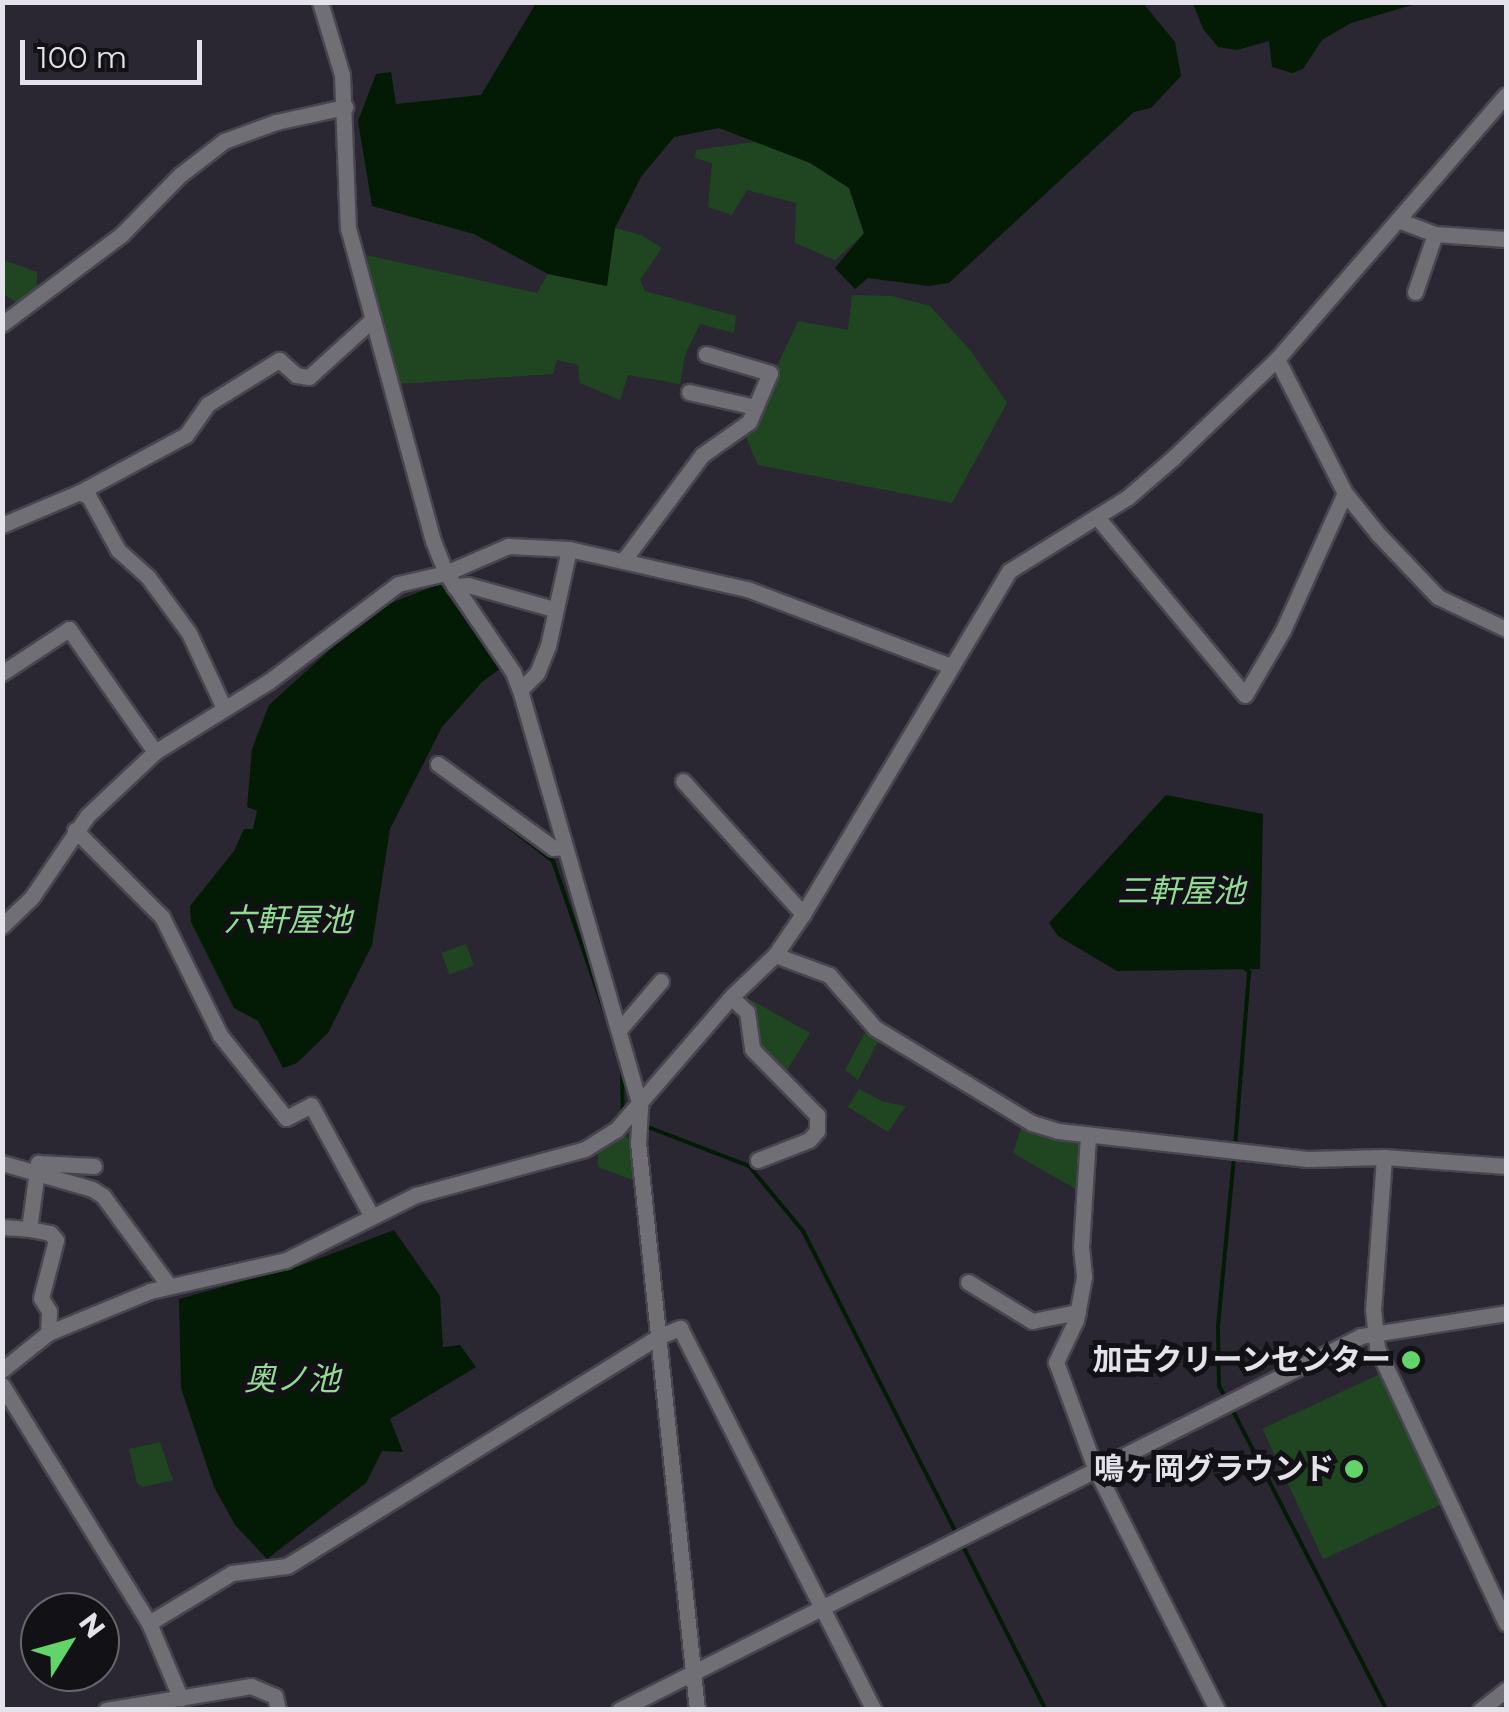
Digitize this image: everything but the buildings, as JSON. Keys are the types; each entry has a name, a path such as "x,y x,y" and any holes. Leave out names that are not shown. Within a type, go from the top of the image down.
{"street":[{"path":"320,2 342,75 348,228 429,527 450,580 513,672 520,690 640,1107 638,1142 698,1710"},
{"path":"2,1370 48,1333 169,1286 286,1260 371,1214 416,1196 585,1149 616,1130 732,997 775,954 803,914 1009,570 1097,517 1152,478 1277,359 1506,94"},
{"path":"2,324 121,235 180,175 224,141 276,122 345,107"},
{"path":"1398,220 1435,234 1506,239"},
{"path":"1415,292 1435,234"},
{"path":"2,524 80,492 186,435 208,404 279,360 296,375 309,377 373,319"},
{"path":"622,561 702,455 744,426 755,408 768,370 706,354"},
{"path":"1277,359 1344,492 1438,597 1506,629"},
{"path":"689,392 755,408"},
{"path":"80,492 89,498 118,550 148,576 189,633 224,708"},
{"path":"1097,517 1245,695 1283,630 1344,492"},
{"path":"450,580 508,546 569,549 746,589 951,666"},
{"path":"520,690 537,672 548,646 569,549"},
{"path":"2,926 32,897 74,830 155,752 268,682 398,584 450,580 554,609"},
{"path":"2,672 69,629 155,752"},
{"path":"438,764 553,848 565,847"},
{"path":"684,782 803,914"},
{"path":"74,830 162,918 220,1035 286,1118 311,1105 371,1214"},
{"path":"775,954 829,975 875,1028 1032,1123 1088,1136 1307,1159 1384,1157 1506,1166"},
{"path":"620,1029 661,980"},
{"path":"732,997 747,1012 752,1049 816,1116 817,1131 809,1140 758,1160"},
{"path":"1088,1136 1080,1247 1084,1277 1078,1312 1056,1362 1095,1468 1217,1710"},
{"path":"1384,1157 1374,1333 1377,1348 1506,1623"},
{"path":"29,1229 36,1172 43,1160 75,1168 94,1166"},
{"path":"2,1164 92,1188 103,1196 169,1286"},
{"path":"2,1226 50,1233 56,1240 42,1298 49,1312 48,1333"},
{"path":"968,1282 1032,1321 1078,1312"},
{"path":"619,1710 1095,1468 1374,1333 1506,1314"},
{"path":"149,1623 232,1573 286,1566 660,1336 680,1328 874,1710"},
{"path":"2,1384 149,1623 181,1699"},
{"path":"106,1710 251,1686 275,1696 278,1710"},
{"path":"1480,1710 1506,1690"}],"green space":[{"path":"755,142 810,162 849,188 864,234 835,260 795,243 796,203 747,190 732,215 708,207 712,163 695,158 696,150"},
{"path":"615,228 641,235 662,248 640,280 645,291 736,316 734,333 700,324 685,355 680,384 628,375 620,400 580,383 578,365 557,360 553,374 397,384 366,255 537,293 548,274 606,286"},
{"path":"3,260 37,272 36,296 22,306 3,294"},
{"path":"852,295 892,296 930,306 970,350 1007,403 952,503 758,465 745,435 798,321 848,330"},
{"path":"466,944 474,966 449,975 442,953"},
{"path":"744,996 810,1033 784,1075 757,1053"},
{"path":"869,1025 881,1036 858,1080 845,1070"},
{"path":"859,1089 884,1102 906,1106 888,1132 848,1107"},
{"path":"1023,1123 1082,1140 1079,1191 1013,1153"},
{"path":"625,1136 632,1142 638,1182 598,1167 598,1154"},
{"name":"鳴ヶ岡グラウンド","path":"1382,1373 1443,1504 1323,1559 1262,1429"},
{"path":"160,1442 173,1480 143,1487 137,1483 129,1449"}],"water":[{"path":"1193,2 1419,3 1351,23 1322,40 1303,69 1292,73 1272,67 1269,41 1237,50 1218,47 1203,29"},
{"path":"536,3 1143,3 1175,42 1181,76 1151,108 1134,112 949,283 928,286 868,278 855,289 835,268 864,233 849,188 810,163 719,128 674,137 641,177 615,228 607,286 548,274 474,234 372,206 358,121 376,74 391,72 396,104 481,95"},
{"name":"六軒屋池","path":"440,584 500,669 482,682 442,727 390,829 372,945 328,1033 297,1063 283,1068 258,1021 234,1008 191,922 190,906 234,851 244,829 253,829 257,811 247,807 252,749 269,705 356,626 391,603"},
{"name":"三軒屋池","path":"1166,795 1263,814 1260,969 1117,971 1058,936 1049,923"},
{"name":"奥ノ池","path":"394,1230 440,1296 443,1347 460,1345 476,1367 390,1419 403,1452 382,1451 366,1483 267,1559 235,1525 214,1487 181,1388 179,1299 305,1264"}],"waterway":[{"path":"478,803 553,861 605,1013"},
{"path":"1235,1147 1249,972 1245,968"},
{"path":"622,1070 623,1109"},
{"path":"648,1127 749,1166 803,1231 958,1536"},
{"path":"1226,1399 1219,1386 1218,1326 1234,1156"},
{"path":"1231,1407 1387,1710"},
{"path":"962,1544 1046,1710"}],"place":[{"name":"加古クリーンセンター","path":"1411,1360"},
{"name":"鳴ヶ岡グラウンド","path":"1354,1469"}]}
